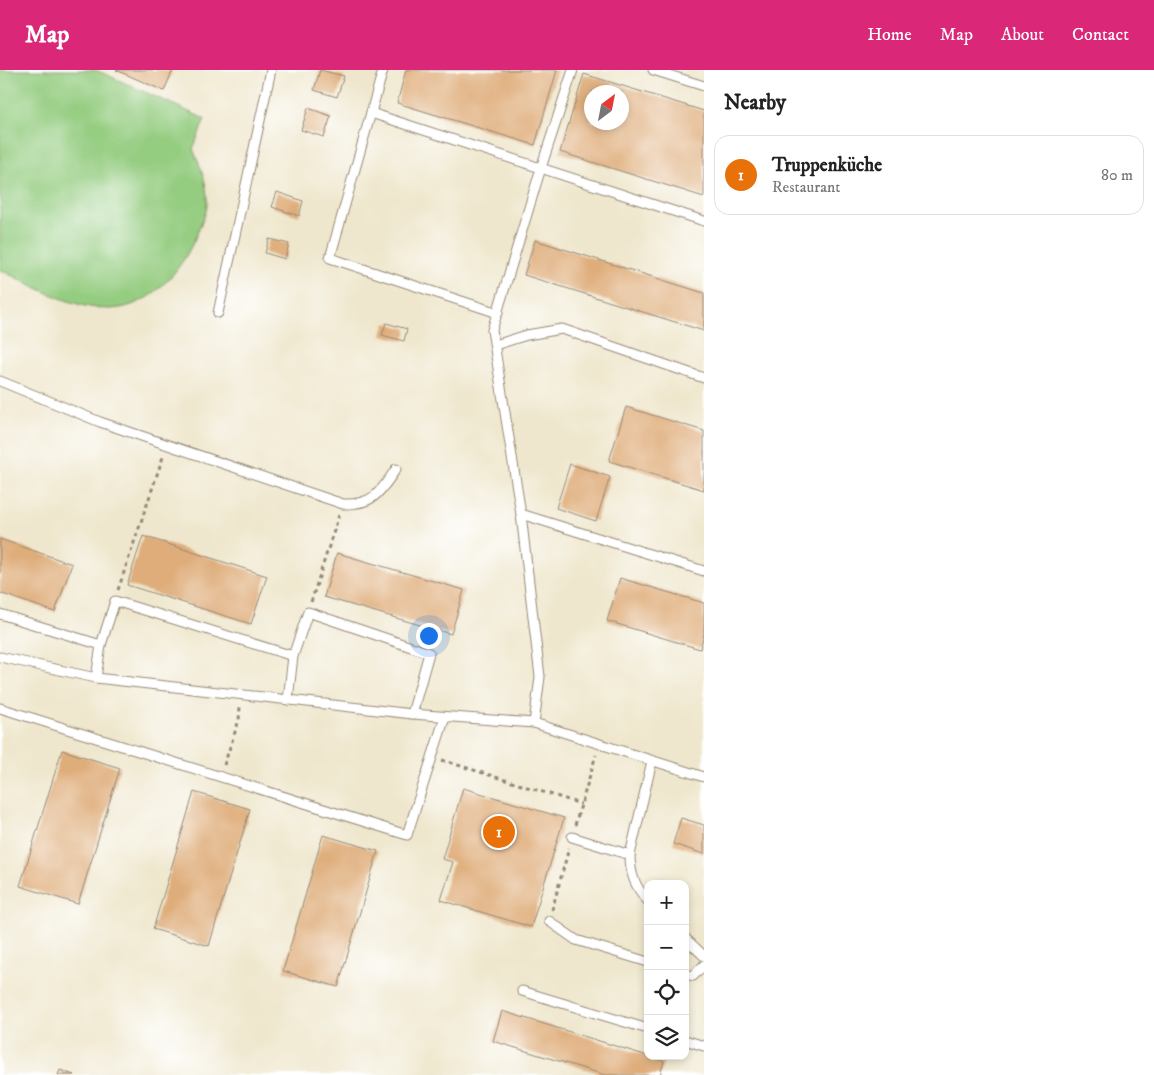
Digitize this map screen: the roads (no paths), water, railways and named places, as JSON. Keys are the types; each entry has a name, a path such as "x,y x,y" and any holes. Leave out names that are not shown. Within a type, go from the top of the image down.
{"lane":[{"path":"218,313 271,70"},
{"path":"383,70 330,258 498,313"},
{"path":"534,723 540,677 522,514 496,345 492,330 573,70"},
{"path":"653,70 704,86"},
{"path":"371,113 704,221"},
{"path":"496,345 527,335 562,329 704,378"},
{"path":"0,381 77,414 343,504 359,504 374,497 396,469"},
{"path":"522,514 704,571"},
{"path":"96,678 100,645 115,600 293,656"},
{"path":"288,700 293,656 308,612 429,653 412,714"},
{"path":"0,614 100,645"},
{"path":"0,657 96,678 241,693 412,714 534,723 704,777"},
{"path":"0,708 407,835 445,717"},
{"path":"644,896 636,886 630,871 630,855 652,760"},
{"path":"572,837 630,855"},
{"path":"549,921 576,940 644,961"},
{"path":"689,942 704,956"},
{"path":"689,975 693,976 704,965"},
{"path":"522,991 644,1028"},
{"path":"689,1041 704,1046"}],"place":[{"name":"Truppenküche","path":"499,832"}]}
